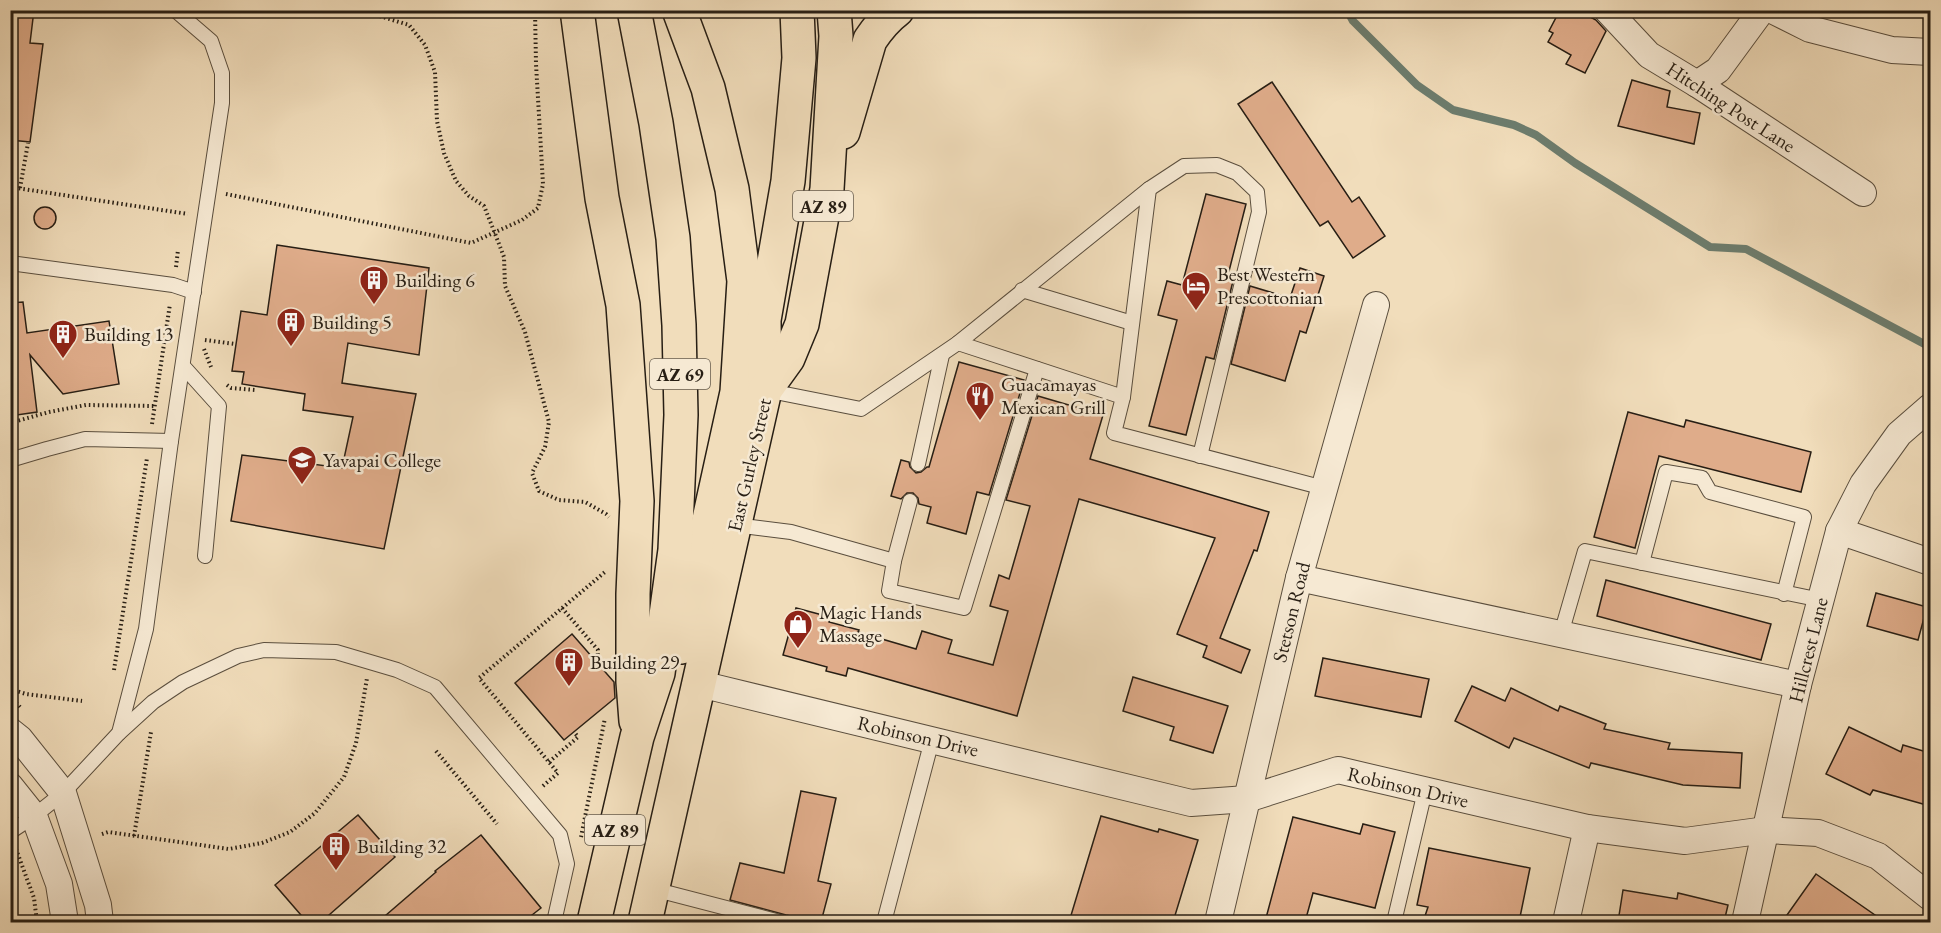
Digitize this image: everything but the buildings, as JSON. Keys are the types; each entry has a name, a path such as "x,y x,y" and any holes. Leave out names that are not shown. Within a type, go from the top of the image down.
{"main road":[{"name":"AZ 89","path":"577,10 602,198 623,305 637,501 633,594 633,682 637,737 594,922"},
{"name":"AZ 69","path":"634,10 656,123 673,238 679,325 681,415 675,550 658,673 637,737"},
{"path":"678,778 673,685 737,392 744,280 732,189 708,87 679,10"},
{"path":"765,390 764,320 788,181 799,58 797,10"},
{"name":"East Gurley Street","path":"645,922 765,390 788,358 802,324 827,189 836,36 834,10"},
{"path":"827,189 870,40 877,28 897,10"}],"street":[{"name":"Hitching Post Lane","path":"1607,10 1649,55 1697,84 1863,194"},
{"path":"1697,84 1718,70 1762,10"},
{"path":"1772,10 1810,29 1892,50 1930,52"},
{"name":"Stetson Road","path":"1218,922 1299,578 1376,305"},
{"name":"Hillcrest Lane","path":"1745,922 1798,686 1839,531 1863,484 1899,434 1930,407"},
{"path":"1839,531 1930,562"},
{"path":"1299,578 1798,686"},
{"name":"Robinson Drive","path":"700,684 1191,802 1247,799 1338,771 1587,828 1685,842 1766,830 1818,833 1878,856 1930,897"},
{"path":"10,731 20,739 63,793 98,905 100,922"},
{"path":"10,786 34,816 59,884 65,922"},
{"path":"1566,922 1587,828"}],"lane":[{"path":"119,733 146,629 171,441 222,104 222,73 211,41 175,10"},
{"path":"765,390 861,409 958,343 1149,189 1184,166 1218,165 1237,173 1257,192 1259,212 1200,456"},
{"path":"1149,189 1123,397 1114,433 1324,488"},
{"path":"10,263 172,285 194,292"},
{"path":"1022,290 1132,323"},
{"path":"958,343 1123,397"},
{"path":"918,464 942,355"},
{"path":"183,366 219,406 205,556"},
{"path":"910,501 894,561 889,591 964,608 1037,369"},
{"path":"10,460 46,448 85,440 171,441"},
{"path":"1642,563 1666,472 1702,478 1710,492 1804,517 1784,594"},
{"path":"735,525 791,532 894,561"},
{"path":"1562,634 1585,551 1821,600"},
{"path":"12,839 34,816 63,793 119,733 153,702 183,682 238,656 264,650 336,652 397,670 435,687 560,835 567,864 554,922"},
{"path":"884,922 932,740"},
{"path":"1394,922 1425,791"},
{"path":"653,889 780,922"}],"path":[{"path":"349,10 373,14 409,25 425,45 435,72 437,121 444,153 456,181 469,196 484,206 494,231 504,257 505,286 525,332 549,422 545,447 532,473 539,491 559,500 585,502 606,514 611,520"},
{"path":"210,190 471,243 522,220 538,208 543,184 535,10"},
{"path":"20,188 28,142"},
{"path":"10,201 11,187 206,217"},
{"path":"207,330 204,349 214,375"},
{"path":"205,340 235,344"},
{"path":"222,381 231,388 255,390"},
{"path":"10,423 86,405 154,406"},
{"path":"529,798 558,772 480,678 613,568"},
{"path":"562,608 598,650 597,664"},
{"path":"102,834 108,832 229,849 262,843 290,832 315,813 344,777 356,743 367,678"},
{"path":"10,689 26,694 82,701"},
{"path":"579,843 606,717"},
{"path":"134,836 151,732"},
{"path":"549,762 578,737 574,732"},
{"path":"436,751 497,824"},
{"path":"12,839 33,898 37,922"}],"waterway":[{"path":"1347,10 1353,21 1417,85 1453,110 1514,125 1536,135 1575,163 1710,247 1746,249 1930,347"}],"place":[{"name":"Building 6","path":"374,306"},
{"name":"Best Western Prescottonian","path":"1196,312"},
{"name":"Building 5","path":"291,348"},
{"name":"Building 13","path":"63,360"},
{"name":"Guacamayas Mexican Grill","path":"980,422"},
{"name":"Yavapai College","path":"302,486"},
{"name":"Magic Hands Massage","path":"798,650"},
{"name":"Building 29","path":"569,688"},
{"name":"Building 32","path":"336,872"}]}
